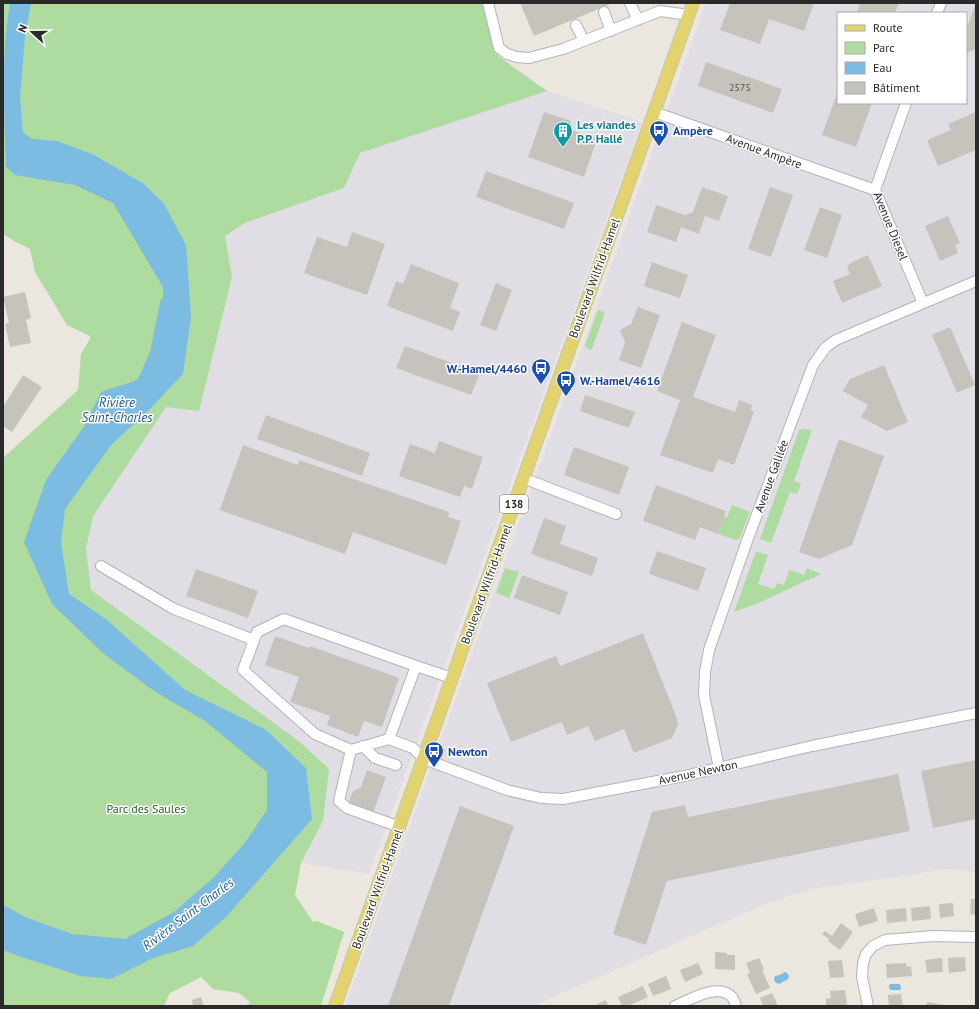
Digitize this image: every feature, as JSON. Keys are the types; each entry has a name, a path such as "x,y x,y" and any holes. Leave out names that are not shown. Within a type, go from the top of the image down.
{"main road":[{"name":"Boulevard Wilfrid-Hamel","path":"335,1006 693,3"}],"street":[{"path":"488,3 499,48 507,54 517,58 529,58 563,49 638,20 659,7 689,15"},
{"path":"630,3 638,20"},
{"path":"604,12 611,31"},
{"path":"576,25 584,41"},
{"name":"Avenue Diesel","path":"906,104 875,190 923,304"},
{"name":"Avenue Ampère","path":"654,112 875,190"},
{"name":"Avenue Galilée","path":"719,768 704,695 705,672 709,650 747,541 813,365 826,347 836,340 976,281"},
{"path":"523,478 616,514"},
{"path":"101,566 174,608 254,640"},
{"path":"424,759 413,748 389,739 351,750 316,734 242,670 257,632 284,619 452,678"},
{"path":"389,739 416,666"},
{"name":"Avenue Newton","path":"424,759 507,790 541,798 563,799 719,768 812,746 976,713"},
{"path":"363,746 376,758 396,766"},
{"path":"351,750 339,801 347,808 400,827"},
{"path":"868,1006 862,976 863,963 866,954 873,946 885,940 934,936 976,937"},
{"path":"675,1006 704,993 715,991 724,992 732,997 736,1006"}],"shaded area":[{"path":"706,3 976,3 976,872 945,869 810,889 763,905 533,1006 345,1006"},
{"path":"547,91 642,122 369,874 301,863 323,821 187,661 91,590 86,549 93,516 166,407 198,411 232,277 225,237 245,223 344,188 360,153"}],"green space":[{"name":"Parc des Saules","path":"3,3 492,3 498,56 547,91 360,153 344,188 245,223 225,236 232,277 199,411 166,407 93,516 86,549 91,590 300,742 329,769 323,821 301,863 295,895 313,922 317,921 344,932 321,1006 246,1006 250,1002 239,993 213,989 201,977 170,993 164,1006 3,1006 3,458 78,390 81,354 90,339 90,336 67,325 35,272 30,249 3,234"},
{"path":"599,310 604,312 604,315 592,349 590,350 585,346"},
{"path":"799,430 812,430 794,481 801,484 797,494 790,492 771,543 760,539"},
{"path":"732,505 750,512 739,539 736,540 718,534 724,517 727,517"},
{"path":"756,551 768,555 758,584 774,589 777,583 784,585 789,570 804,575 807,568 821,574 756,604 734,612"},
{"path":"505,568 519,572 509,598 496,593"}],"water":[{"name":"Rivière Saint-Charles","path":"10,3 31,3 25,37 20,97 23,133 33,139 57,141 94,155 144,184 164,204 186,245 191,317 183,374 146,413 112,444 65,509 61,543 69,594 107,620 185,690 266,730 306,768 312,819 226,917 193,946 153,958 111,979 81,976 3,950 3,905 25,917 72,934 125,939 174,912 213,878 244,844 267,810 267,772 205,721 154,691 104,654 52,604 24,542 46,480 85,425 101,392 153,375 164,335 163,287 113,203 75,185 15,175 6,167 4,64"},
{"path":"785,972 789,976 788,979 779,984 775,982 775,976"},
{"path":"890,984 900,984 901,988 900,990 890,990"}],"building":[{"path":"520,3 613,3 534,36"},
{"path":"730,3 814,3 804,31 769,19 760,44 720,30"},
{"path":"860,3 899,3 895,12 857,12"},
{"path":"976,3 976,49 967,53 967,27"},
{"path":"706,62 782,89 773,113 698,86"},
{"path":"837,94 837,104 872,104 856,147 822,135"},
{"name":"Les viandes P.P. Hallé","path":"544,112 571,121 568,129 597,139 584,177 528,157"},
{"path":"976,112 976,150 938,166 927,140 951,130 948,124"},
{"path":"486,171 574,203 564,229 476,197"},
{"path":"702,187 728,196 719,221 705,216 699,234 681,227 676,242 647,232 656,205 685,215 693,212"},
{"path":"770,187 793,195 771,257 748,249"},
{"path":"820,207 842,215 827,258 804,250"},
{"path":"948,216 960,243 955,245 958,253 940,261 925,226"},
{"path":"352,232 385,244 367,295 304,273 317,237 347,247"},
{"path":"868,255 882,286 842,303 833,281 850,274 847,268 850,263"},
{"path":"652,262 688,275 680,298 644,286"},
{"path":"411,264 459,283 450,308 460,312 453,331 387,306 396,281 403,284"},
{"path":"496,283 512,290 496,331 480,325"},
{"path":"25,292 31,318 26,320 31,343 10,347 5,324 9,323 3,297"},
{"path":"638,307 660,315 641,368 619,360 625,342 620,330 631,324"},
{"path":"682,322 716,335 693,397 735,412 739,400 752,405 751,410 754,412 734,465 718,459 713,473 660,455 680,400 657,391"},
{"path":"950,327 975,385 957,393 932,335"},
{"path":"405,346 480,373 471,395 396,368"},
{"path":"884,365 908,422 887,431 861,417 868,405 843,391 850,379"},
{"path":"23,375 42,387 12,432 3,426 3,407"},
{"path":"585,395 635,412 629,428 580,411"},
{"path":"266,415 370,453 362,476 257,439"},
{"path":"839,439 884,456 852,545 819,559 799,552"},
{"path":"439,441 483,457 472,489 464,486 460,497 399,476 410,444 435,453"},
{"path":"243,445 298,465 299,460 449,512 448,517 461,521 446,565 353,532 345,554 220,510"},
{"path":"574,447 629,467 619,495 564,475"},
{"path":"656,485 726,511 718,534 700,527 695,540 643,521"},
{"path":"544,518 566,526 560,544 598,558 592,576 531,554"},
{"path":"657,551 706,568 698,591 649,574"},
{"path":"196,569 258,591 248,618 186,596"},
{"path":"522,575 568,592 560,615 514,598"},
{"path":"643,633 676,716 678,724 672,738 634,753 624,729 595,741 588,726 567,735 562,722 511,742 487,683 556,656 560,666"},
{"path":"275,636 309,648 310,646 399,678 382,727 364,721 358,737 327,725 330,716 290,702 299,677 265,665"},
{"path":"976,760 976,819 933,828 921,771"},
{"path":"367,770 386,777 373,813 348,804 353,791 361,787"},
{"path":"898,774 910,831 667,881 646,945 613,934 652,812 685,805 688,817"},
{"path":"460,806 514,826 449,1006 388,1006"},
{"path":"971,899 976,899 976,915 970,914"},
{"path":"953,903 954,916 940,918 939,904"},
{"path":"930,906 931,919 912,921 911,908"},
{"path":"874,908 878,921 859,927 855,914"},
{"path":"906,908 907,921 887,923 886,910"},
{"path":"841,923 853,932 840,950 828,941 829,939 822,934 825,931 832,936"},
{"path":"715,952 735,955 735,970 715,969"},
{"path":"965,957 966,971 949,973 948,958"},
{"path":"759,958 764,969 762,970 770,988 756,994 747,974 750,973 746,963"},
{"path":"942,958 943,972 927,973 925,960"},
{"path":"842,960 844,977 830,978 828,961"},
{"path":"698,963 703,974 685,982 680,970"},
{"path":"906,963 907,967 911,966 912,976 887,978 886,964"},
{"path":"666,976 671,989 653,996 648,984"},
{"path":"643,986 648,997 628,1006 622,1006 618,997"},
{"path":"845,990 847,1006 826,1006 826,999 831,998 830,991"},
{"path":"772,993 778,1006 763,1006 760,998"},
{"path":"901,994 903,1006 889,1006 888,995"},
{"path":"201,997 204,1006 193,1006 192,1000"},
{"path":"606,1000 608,1006 598,1006 597,1004"},
{"path":"927,1002 944,1005 944,1006 926,1006"}],"waterway":[{"name":"Rivière Saint-Charles","path":"138,396 149,377 159,353 169,304"}],"place":[{"name":"Ampère","path":"659,147"},
{"name":"Les viandes P.P. Hallé","path":"563,148"},
{"name":"W.-Hamel/4460","path":"541,385"},
{"name":"W.-Hamel/4616","path":"566,397"},
{"name":"Newton","path":"434,768"}]}
